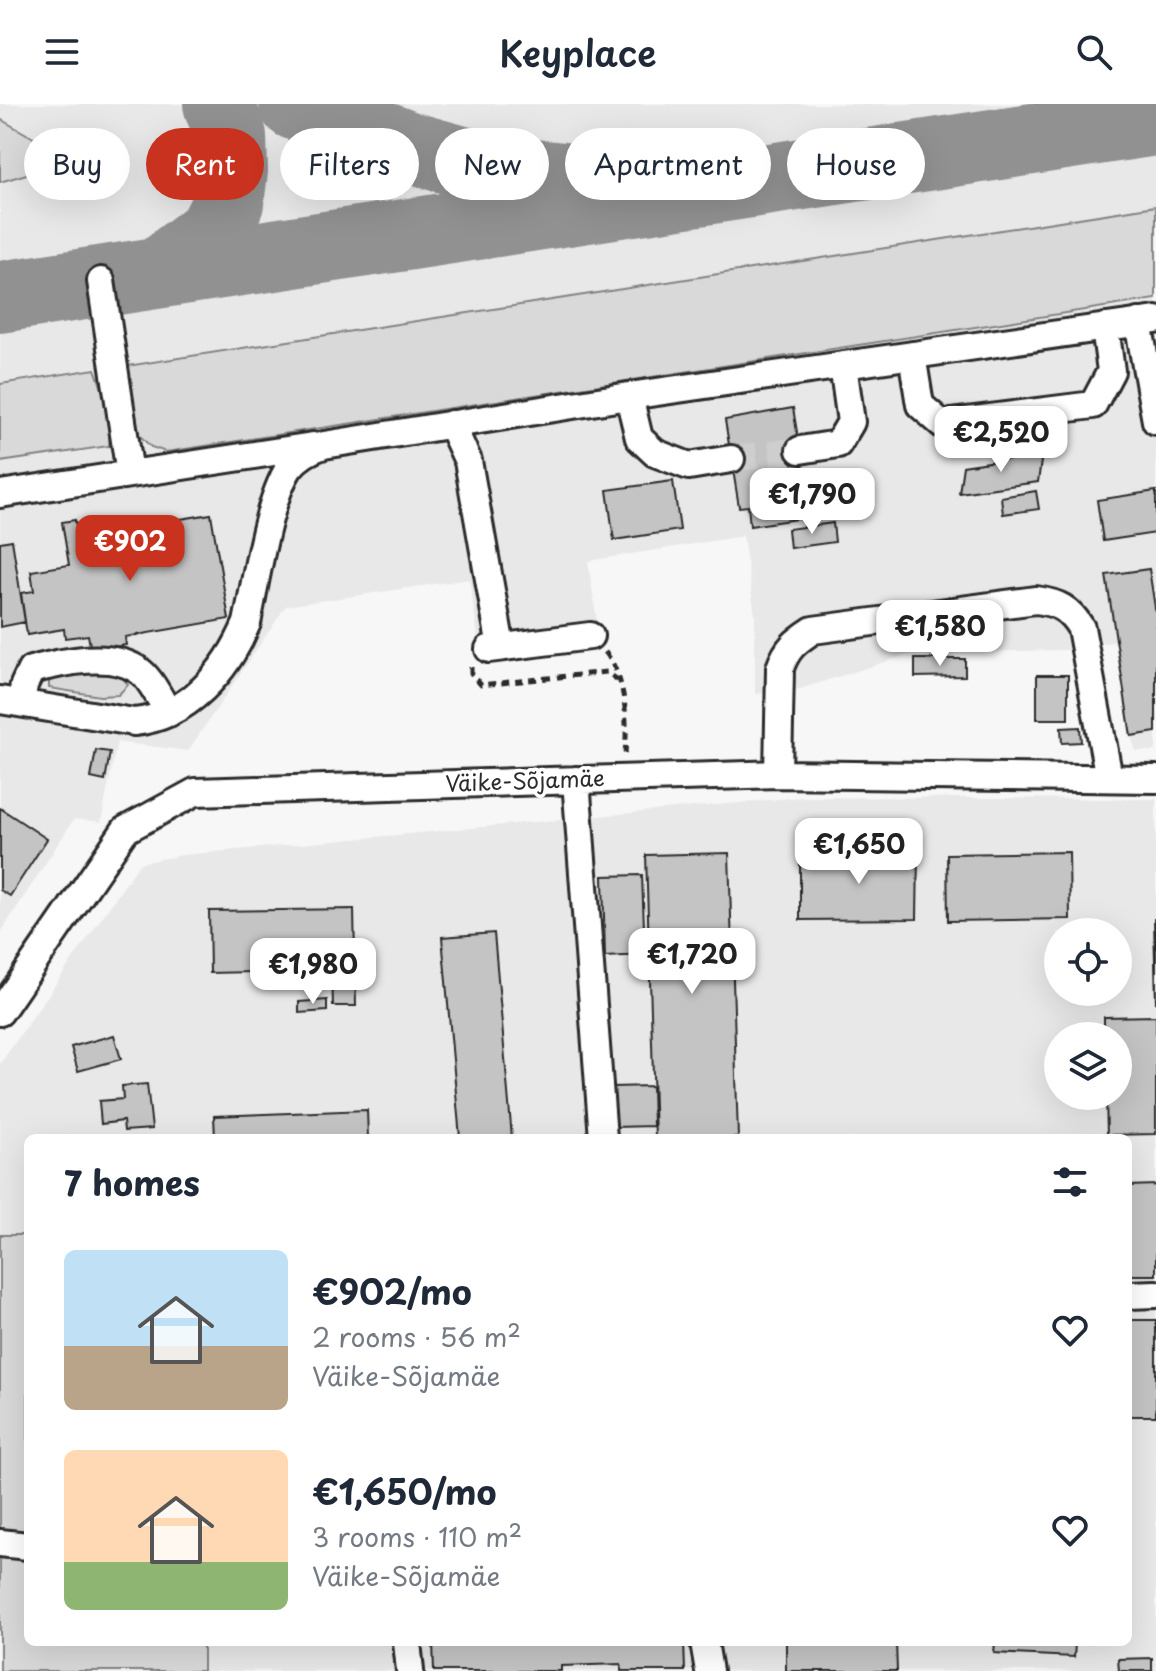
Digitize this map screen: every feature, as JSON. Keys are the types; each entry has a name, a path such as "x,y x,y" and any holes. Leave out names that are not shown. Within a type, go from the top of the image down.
{"street":[{"path":"101,281 130,474"},
{"path":"0,494 629,396 1147,321 1156,421"},
{"path":"912,355 920,405 942,424 1093,405 1111,371 1105,327"},
{"path":"800,450 838,444 851,422 843,365"},
{"path":"629,396 639,438 655,453 689,466 731,459"},
{"path":"451,424 468,461 495,648 590,636"},
{"path":"10,702 134,722 169,713 190,701 207,685 240,640 247,623 276,494 290,466 308,450 324,445"},
{"path":"778,774 780,668 793,642 813,630 1036,600 1058,603 1073,614 1081,628 1109,778"},
{"path":"10,702 31,670 60,663 110,659 141,672 169,713"},
{"name":"Väike-Sõjamäe","path":"0,1012 125,830 195,792 778,774 1156,779"},
{"path":"576,780 603,1134"},
{"path":"1132,1295 1156,1294"},
{"path":"0,1543 24,1546"},
{"path":"407,1646 410,1671"},
{"path":"705,1646 709,1671"}],"path":[{"path":"590,636 609,656 619,681 627,732 622,778"},
{"path":"495,648 471,658 471,673 481,685 607,672 619,681"}],"shaded area":[{"path":"0,104 1156,104 1156,751 1136,751 1116,641 1067,650 913,653 800,689 755,694 755,616 743,536 588,561 597,621 583,652 501,662 478,637 469,579 286,606 188,751 117,742 101,822 74,819 0,934"},
{"path":"0,119 24,133 24,175 0,182"},
{"path":"1156,206 1156,299 166,452 151,447 139,435 127,366"},
{"path":"95,369 106,407 109,446 0,462 0,384"},
{"path":"107,669 123,678 128,685 118,695 100,696 49,688 49,679 57,674"},
{"path":"801,797 1156,799 1156,1671 203,1671 203,1646 1132,1646 1132,1134 24,1134 24,1235 0,1235 0,1064 140,863 183,855"},
{"path":"0,1235 24,1235 24,1646 203,1646 203,1671 0,1671"}],"building":[{"path":"793,408 811,517 750,526 748,506 739,507 725,420"},
{"path":"1042,454 1038,482 959,493 963,466"},
{"path":"673,481 680,530 614,540 607,490"},
{"path":"1036,491 1039,509 1003,514 1001,497"},
{"path":"1156,491 1156,533 1103,541 1097,500"},
{"path":"211,514 229,619 125,637 126,645 91,651 88,635 65,638 64,629 27,635 21,593 34,591 31,571 69,565 62,522 75,520 78,536"},
{"path":"833,523 835,542 790,548 788,529"},
{"path":"12,540 25,622 0,627 0,542"},
{"path":"1149,569 1156,614 1156,732 1131,736 1106,575"},
{"path":"915,659 965,659 965,676 915,677"},
{"path":"1037,675 1068,675 1068,719 1037,719"},
{"path":"1080,727 1081,742 1062,743 1061,728"},
{"path":"96,750 110,752 105,781 91,778"},
{"path":"0,808 47,839 10,896 0,890"},
{"path":"1069,852 1070,918 948,921 947,854"},
{"path":"729,853 738,1134 655,1134 646,855"},
{"path":"918,853 917,919 800,920 800,854"},
{"path":"642,875 645,955 605,957 603,876"},
{"path":"354,909 356,1006 333,1006 332,970 210,973 209,911"},
{"path":"1154,919 1156,919 1156,1004"},
{"path":"494,933 512,1134 460,1134 442,937"},
{"path":"327,1000 327,1011 299,1013 299,1002"},
{"path":"1156,1016 1156,1134 1107,1134 1106,1110 1132,1110 1132,1022 1104,1022 1104,1017"},
{"path":"114,1035 121,1059 78,1071 71,1047"},
{"path":"147,1084 152,1129 124,1131 123,1121 101,1124 99,1101 123,1099 122,1086"},
{"path":"652,1086 653,1126 614,1127 612,1087"},
{"path":"367,1110 368,1134 215,1134 214,1116"},
{"path":"1156,1185 1156,1275 1132,1275 1132,1186"},
{"path":"1132,1320 1156,1320 1156,1416 1132,1416"},
{"path":"433,1646 684,1646 685,1671 621,1671 621,1664 561,1666 561,1671 434,1671"},
{"path":"786,1646 896,1646 897,1671 786,1671"},
{"path":"995,1646 1075,1646 1074,1657 994,1653"},
{"path":"1152,1658 1152,1671 1119,1671 1118,1659"}],"taxiway":[{"path":"160,272 214,231 228,203 232,171 231,136 219,104"},
{"path":"295,104 408,147 495,171 565,178"},
{"path":"0,297 1156,120"}],"tunnel":[{"path":"731,459 800,450"}]}
